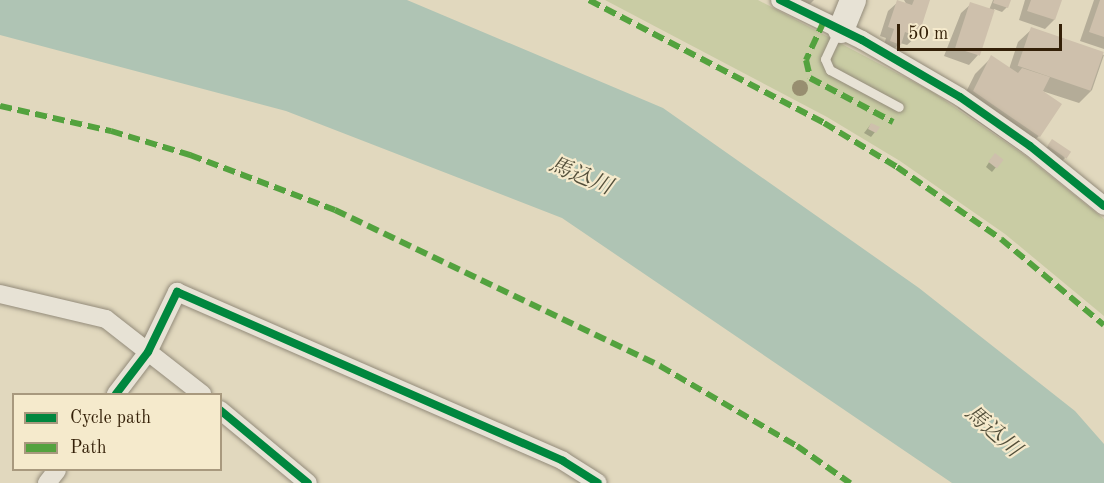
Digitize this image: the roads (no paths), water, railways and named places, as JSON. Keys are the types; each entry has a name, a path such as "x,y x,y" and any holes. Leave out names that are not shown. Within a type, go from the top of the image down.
{"street":[{"path":"780,0 840,29 968,102 1104,206"},
{"path":"840,29 853,0"},
{"path":"117,393 148,352 177,292 562,460 598,483"},
{"path":"0,294 106,319 201,393"},
{"path":"222,412 308,483"},
{"path":"47,483 56,471"}],"lane":[{"path":"840,29 825,59 830,70 899,107"}],"water":[{"name":"馬込川","path":"0,0 407,0 663,108 919,288 1075,411 1104,444 1104,483 952,483 562,218 286,111 0,35"}]}
